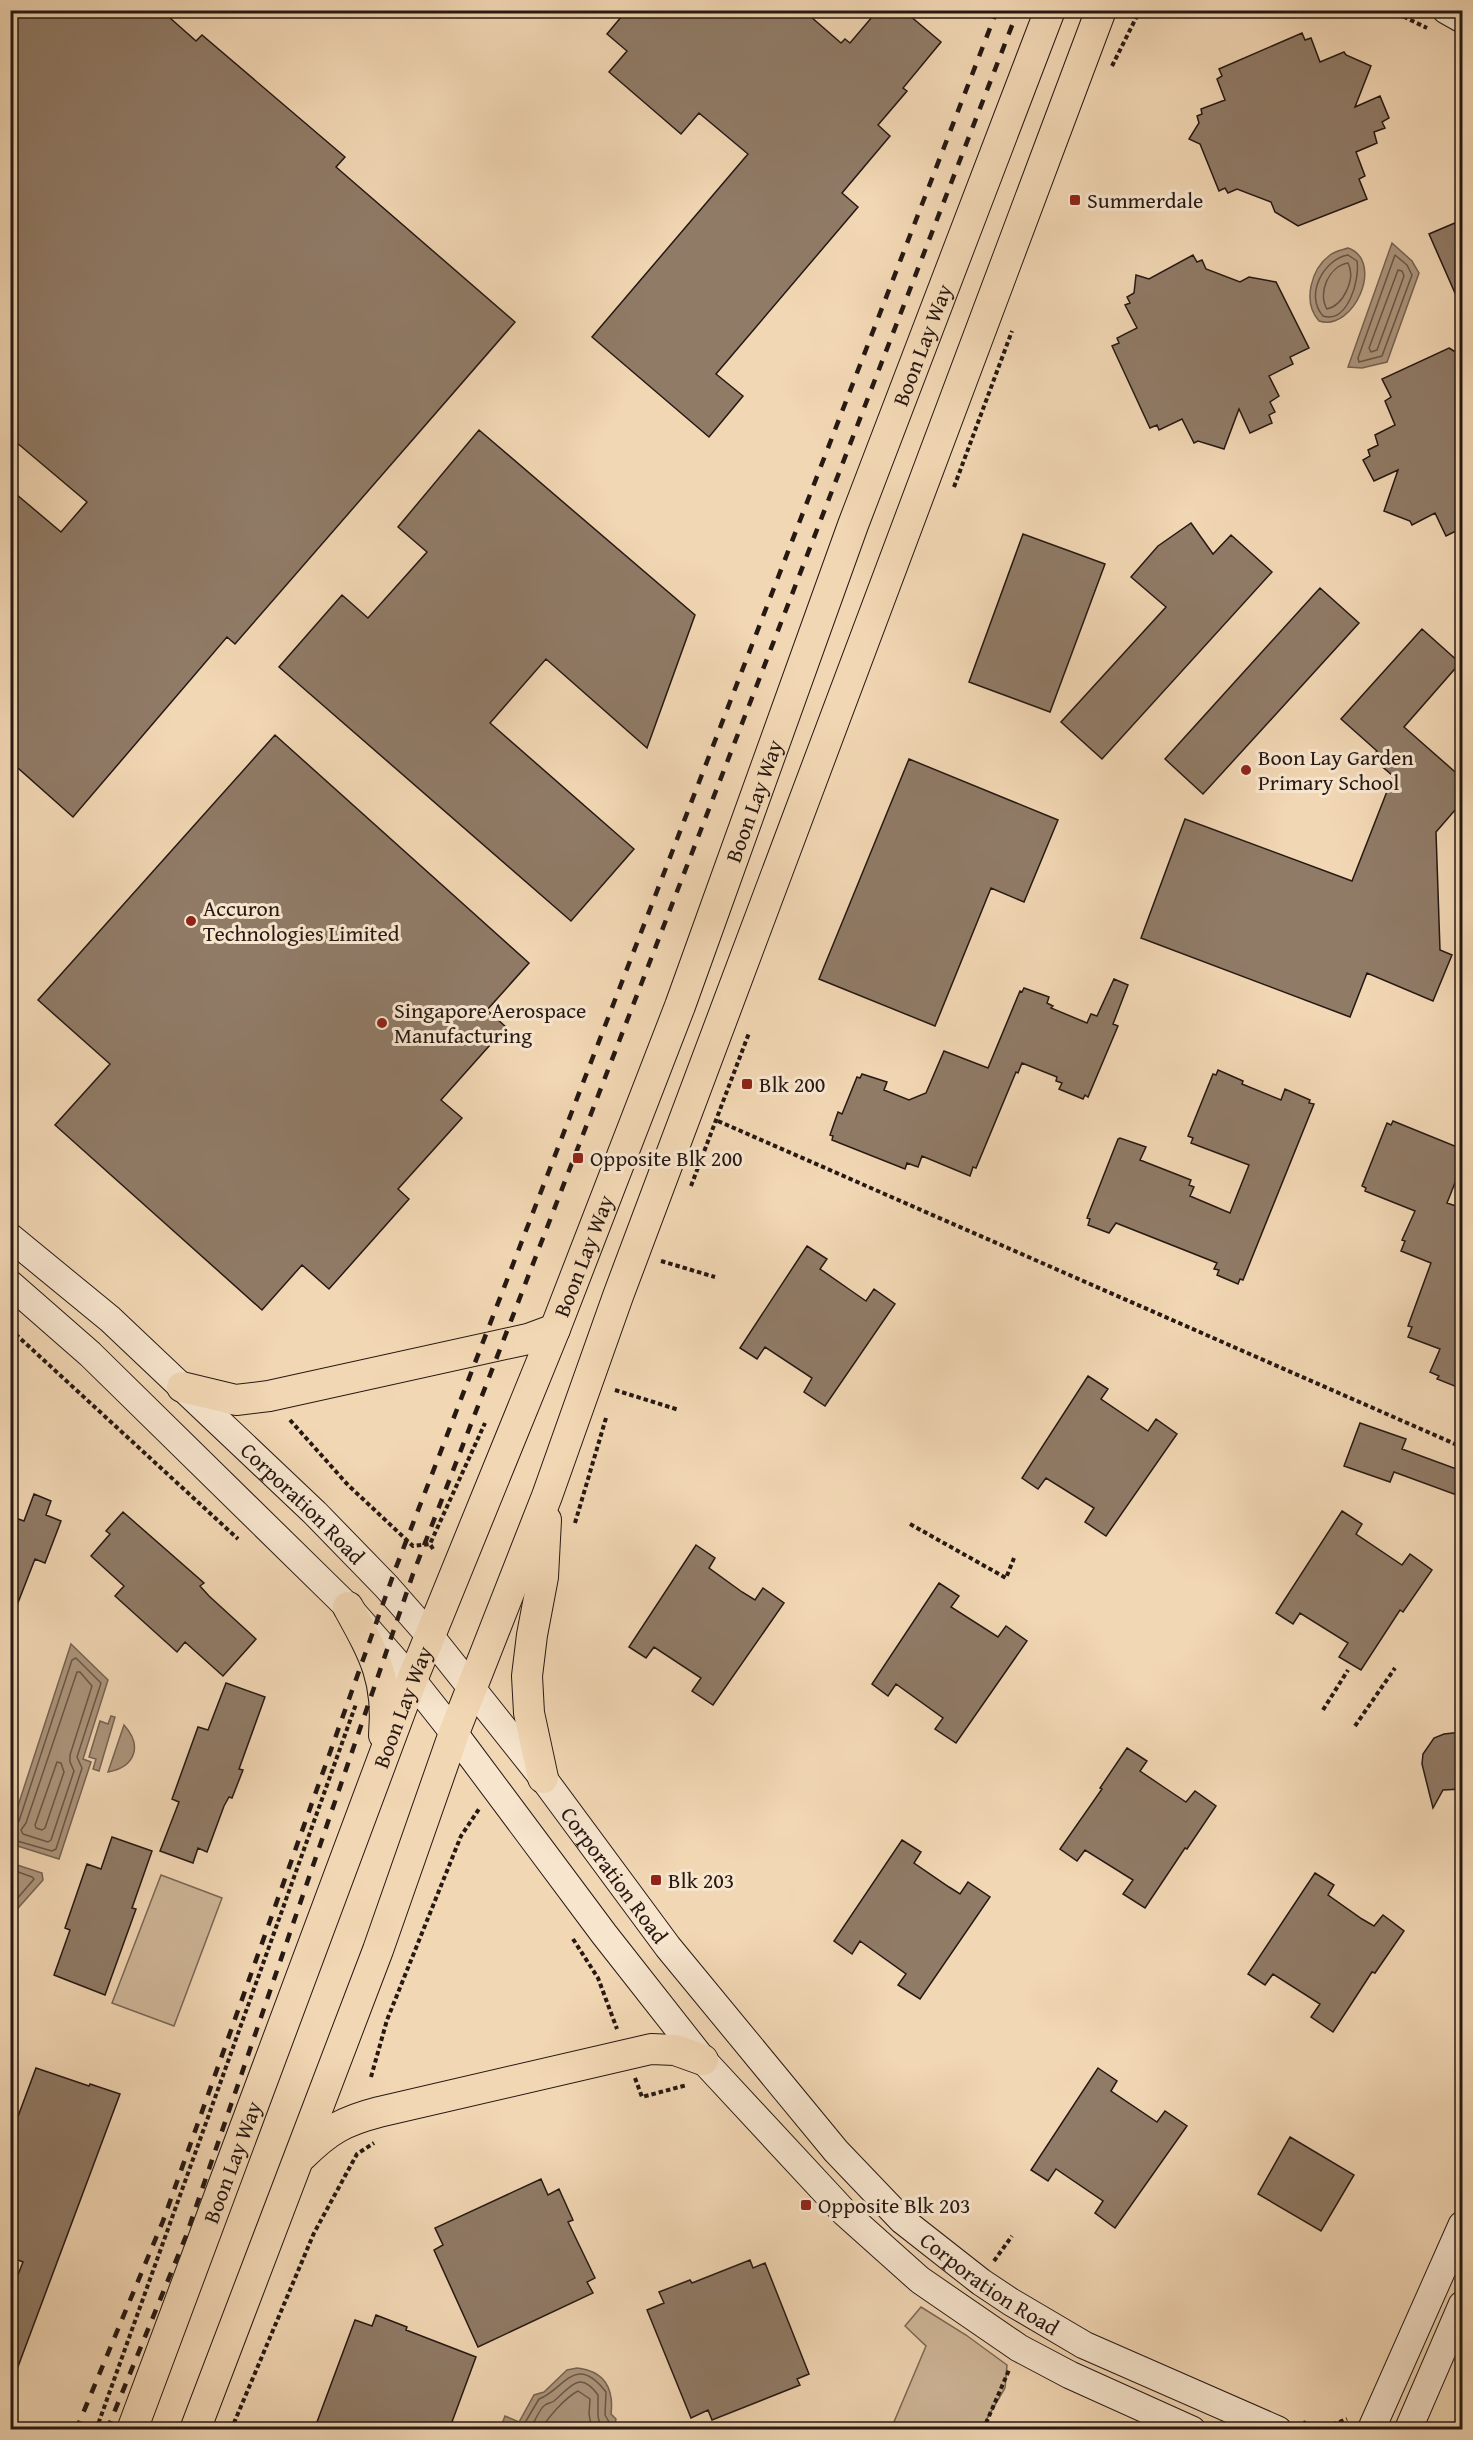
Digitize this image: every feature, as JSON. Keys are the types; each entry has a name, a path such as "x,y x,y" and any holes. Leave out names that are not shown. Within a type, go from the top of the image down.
{"main road":[{"name":"Boon Lay Way","path":"132,2430 412,1680 555,1329 680,1006 853,525 1050,10"},
{"name":"Boon Lay Way","path":"195,2430 378,1950 471,1687 547,1496 1101,10"},
{"path":"1446,10 1462,19"},
{"name":"Corporation Road","path":"10,1237 110,1319 315,1513 387,1586 430,1636 543,1778 668,1947 837,2151 902,2220 965,2271 1011,2302 1084,2345 1288,2425"},
{"name":"Corporation Road","path":"10,1284 90,1354 348,1607 412,1680 454,1733 604,1934 703,2060 845,2213 920,2280 1019,2348 1192,2430"},
{"path":"182,1387 236,1400 269,1396 528,1339 555,1329"},
{"path":"543,1778 529,1713 528,1676 532,1635 543,1577 547,1496"},
{"path":"348,1607 372,1652 382,1679 386,1712 381,1765"},
{"path":"298,2159 323,2135 353,2119 651,2049 675,2050 703,2060"},
{"path":"1376,2420 1462,2225"},
{"path":"1408,2430 1462,2305"},
{"path":"1047,2363 1062,2332"}],"path":[{"path":"1108,73 1140,10"},
{"path":"690,1108 1462,1447"},
{"path":"661,1261 715,1277"},
{"path":"10,1329 241,1541"},
{"path":"615,1390 679,1410"},
{"path":"269,1396 348,1485 413,1546 430,1544"},
{"path":"430,1544 488,1416"},
{"path":"910,1524 1006,1578 1014,1558"},
{"path":"430,1544 433,1550"},
{"path":"1355,1726 1395,1668"},
{"path":"1323,1710 1348,1671"},
{"path":"96,2430 357,1700"},
{"path":"371,2077 387,2020 461,1836 479,1809"},
{"path":"231,2430 314,2233 357,2154 377,2142"},
{"path":"996,2259 1012,2236"},
{"path":"988,2253 1005,2265"},
{"path":"982,2430 1019,2348"},
{"path":"1288,2425 1329,2426 1350,2418 1376,2420"},
{"path":"1338,2422 1343,2430"}],"shaded area":[{"path":"161,1875 222,1898 174,2026 112,2003"},
{"path":"921,2307 966,2335 1007,2365 1005,2388 981,2429 891,2429 926,2346 905,2326"}],"water":[{"path":"1392,243 1412,261 1419,273 1387,362 1362,368 1348,367"},
{"path":"1348,248 1359,255 1364,266 1364,280 1360,294 1344,316 1332,322 1319,321 1311,305 1310,295 1314,277 1323,261 1330,255"},
{"path":"71,1644 108,1680 83,1759 91,1762 59,1859 11,1844 11,1827"},
{"path":"111,1716 115,1717 99,1771 93,1769 96,1759 89,1757 100,1721 108,1724"},
{"path":"124,1725 133,1740 133,1754 125,1766 108,1772"},
{"path":"11,1863 42,1873 43,1880 11,1916"},
{"path":"577,2368 595,2373 606,2383 611,2397 611,2414 616,2419 614,2429 500,2429 505,2416 519,2422 534,2395 544,2392 567,2370"}],"building":[{"path":"10,10 161,10 196,41 202,35 345,157 336,167 515,322 235,644 227,637 73,817 10,761 10,489 61,532 87,502 10,437"},
{"path":"627,10 803,10 841,43 845,39 850,43 878,10 903,10 941,42 903,88 907,91 878,125 890,136 842,193 858,207 716,374 743,396 709,437 592,337 748,154 699,113 681,134 609,72 627,51 607,34"},
{"path":"1302,33 1305,40 1311,38 1320,62 1344,52 1371,66 1355,107 1380,96 1389,118 1382,122 1385,128 1374,132 1377,143 1356,152 1365,176 1359,179 1367,199 1298,226 1275,212 1271,202 1237,189 1228,193 1225,188 1219,191 1200,144 1189,139 1199,123 1197,116 1202,114 1201,109 1225,100 1217,79 1222,76 1219,69"},
{"path":"1462,220 1462,309 1429,234"},
{"path":"1193,255 1197,262 1202,260 1206,269 1240,282 1249,277 1276,282 1309,348 1290,357 1293,364 1269,376 1279,396 1270,402 1275,412 1269,415 1272,423 1250,433 1239,409 1224,449 1198,441 1194,443 1182,419 1159,430 1157,425 1150,428 1112,346 1119,343 1117,338 1137,328 1125,305 1130,303 1127,297 1134,293 1136,275 1149,279"},
{"path":"1449,348 1462,356 1462,528 1446,536 1435,513 1412,525 1410,521 1384,511 1398,470 1374,481 1363,460 1370,456 1368,450 1378,445 1375,435 1395,425 1385,401 1391,397 1382,379"},
{"path":"479,430 695,615 647,748 546,659 490,723 634,849 571,921 279,667 342,595 368,618 427,552 398,527"},
{"path":"1191,523 1213,554 1231,535 1272,572 1102,759 1061,722 1166,607 1131,577 1158,546"},
{"path":"1023,534 1105,564 1050,712 969,682"},
{"path":"1320,588 1359,623 1203,794 1165,759"},
{"path":"1422,629 1460,663 1404,727 1462,778 1462,802 1436,832 1440,950 1452,955 1433,1001 1367,973 1350,1017 1141,938 1185,819 1352,881 1393,776 1371,757 1377,751 1341,719"},
{"name":"Singapore Aerospace Manufacturing","path":"275,735 529,963 487,1010 506,1027 441,1100 462,1118 398,1189 409,1199 329,1289 302,1265 262,1310 55,1125 110,1064 38,1000"},
{"path":"909,759 1058,820 1024,902 991,888 935,1026 819,979"},
{"path":"1114,979 1128,985 1113,1024 1118,1026 1088,1097 1085,1095 1083,1099 1059,1089 1062,1083 1056,1081 1057,1077 1022,1063 1018,1073 1016,1072 976,1168 973,1167 970,1176 922,1156 918,1167 907,1163 905,1169 832,1140 833,1136 830,1135 838,1112 842,1114 857,1077 860,1078 862,1074 887,1082 884,1090 909,1100 926,1093 944,1051 988,1068 1020,991 1022,992 1024,988 1049,997 1047,1003 1053,1006 1051,1008 1087,1023 1091,1014 1097,1016"},
{"path":"1218,1070 1243,1081 1242,1084 1281,1100 1285,1089 1314,1104 1243,1280 1240,1279 1238,1284 1217,1275 1219,1270 1214,1269 1217,1263 1116,1223 1109,1233 1088,1225 1090,1219 1087,1218 1120,1138 1146,1147 1140,1160 1191,1180 1189,1185 1194,1187 1190,1196 1230,1213 1249,1165 1191,1143 1193,1138 1188,1136 1213,1074 1216,1075"},
{"path":"1393,1121 1462,1149 1462,1165 1447,1203 1462,1208 1462,1389 1437,1379 1439,1376 1430,1372 1440,1349 1408,1337 1412,1327 1408,1326 1431,1263 1401,1251 1405,1241 1402,1240 1415,1211 1365,1191 1366,1188 1362,1186 1387,1123 1391,1125"},
{"path":"807,1246 827,1259 820,1269 866,1301 874,1289 895,1304 825,1406 804,1392 812,1378 765,1347 757,1359 740,1348"},
{"path":"1088,1376 1108,1389 1101,1399 1148,1431 1156,1419 1177,1434 1106,1536 1085,1522 1094,1508 1046,1478 1038,1489 1022,1478"},
{"path":"1360,1423 1406,1439 1402,1449 1462,1471 1462,1497 1394,1472 1390,1482 1344,1466"},
{"path":"34,1494 51,1501 46,1515 61,1521 45,1563 35,1559 12,1618 10,1516 24,1521"},
{"path":"1342,1511 1362,1524 1356,1534 1402,1565 1410,1554 1432,1570 1403,1612 1400,1610 1361,1670 1339,1657 1348,1643 1300,1613 1293,1624 1276,1613"},
{"path":"123,1512 204,1583 200,1586 209,1596 256,1639 223,1676 185,1642 177,1652 115,1596 124,1586 91,1556 110,1534 106,1531"},
{"path":"696,1545 715,1558 709,1568 742,1592 755,1600 763,1588 784,1603 713,1705 692,1691 701,1678 654,1647 646,1658 629,1647"},
{"path":"939,1583 959,1596 951,1607 998,1637 1006,1626 1027,1641 956,1743 935,1729 943,1718 896,1684 888,1696 872,1684"},
{"path":"226,1683 265,1697 239,1769 243,1770 232,1798 229,1797 224,1806 207,1852 198,1848 193,1863 160,1851 179,1802 172,1799 198,1727 208,1730"},
{"path":"1462,1732 1462,1789 1443,1790 1433,1808 1422,1764 1423,1754 1434,1738 1444,1734"},
{"path":"1127,1748 1147,1761 1140,1771 1186,1802 1195,1791 1216,1806 1145,1908 1123,1894 1133,1880 1085,1850 1077,1861 1060,1849 1102,1789 1100,1788"},
{"path":"112,1837 152,1851 132,1908 136,1909 105,1995 54,1975 70,1930 65,1928 87,1864 101,1869"},
{"path":"902,1840 921,1852 914,1863 949,1887 960,1894 968,1882 990,1897 920,1999 898,1985 906,1974 860,1941 852,1954 834,1941"},
{"path":"1315,1873 1334,1885 1328,1895 1362,1919 1374,1926 1383,1915 1404,1931 1375,1973 1372,1972 1333,2032 1311,2017 1320,2004 1273,1974 1265,1985 1248,1974"},
{"path":"36,2068 120,2094 13,2380 10,2379 10,2295 23,2262 10,2257 10,2138"},
{"path":"1098,2068 1117,2081 1111,2091 1157,2122 1165,2111 1187,2126 1115,2228 1095,2213 1103,2201 1056,2169 1048,2181 1031,2170"},
{"path":"1290,2137 1354,2175 1321,2231 1258,2194"},
{"path":"541,2179 548,2195 559,2189 573,2220 568,2222 595,2278 587,2282 593,2293 478,2347 434,2250 443,2245 435,2228"},
{"path":"750,2260 753,2268 765,2263 809,2374 797,2379 800,2385 712,2420 708,2410 691,2418 647,2310 664,2303 659,2292 690,2280 692,2283"},
{"path":"376,2315 407,2327 406,2330 476,2357 449,2430 314,2430 355,2320 372,2326"}],"railway":[{"path":"76,2430 163,2221 395,1570 997,10"},
{"path":"107,2430 186,2236 413,1574 1018,10"}],"place":[{"name":"Summerdale","path":"1075,200"},
{"name":"Boon Lay Garden Primary School","path":"1246,770"},
{"name":"Accuron Technologies Limited","path":"191,921"},
{"name":"Singapore Aerospace Manufacturing","path":"382,1023"},
{"name":"Blk 200","path":"747,1084"},
{"name":"Opposite Blk 200","path":"578,1158"},
{"name":"Blk 203","path":"656,1880"},
{"name":"Opposite Blk 203","path":"806,2205"}]}
